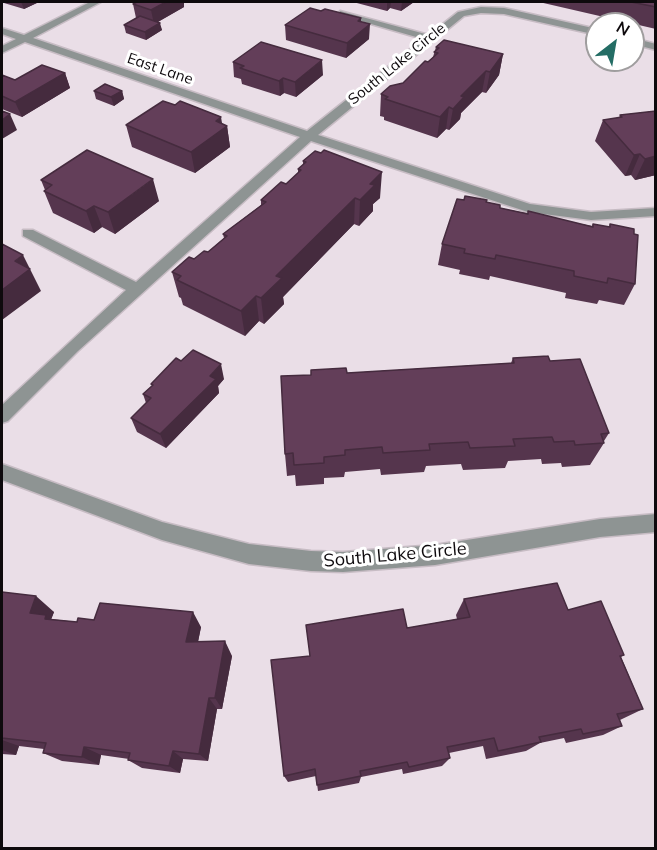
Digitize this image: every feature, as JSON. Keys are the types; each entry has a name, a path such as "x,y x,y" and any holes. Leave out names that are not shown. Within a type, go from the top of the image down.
{"street":[{"path":"2,50 96,2"},
{"name":"South Lake Circle","path":"2,416 72,347 309,136 461,14 481,10 518,13 585,29"},
{"path":"343,13 429,38"},
{"name":"East Lane","path":"2,31 309,136"},
{"path":"309,136 528,208 591,216 656,212"},
{"path":"28,233 137,289"},
{"name":"South Lake Circle","path":"2,472 162,531 249,554 311,561 343,562 435,555 600,528 656,523"}],"building":[{"path":"166,2 151,10 133,4"},
{"path":"631,2 656,2 656,7"},
{"path":"310,8 321,11 325,9 361,18 358,21 370,24 347,43 285,25"},
{"path":"140,16 160,23 145,32 124,25"},
{"path":"444,40 503,54 490,72 486,71 461,96 464,97 453,109 449,107 440,117 385,99 388,97 381,94 390,86 403,83 425,61 428,62 438,53 434,52 439,48 436,47"},
{"path":"261,42 322,60 295,82 283,78 279,81 240,68 244,66 233,62"},
{"path":"42,65 65,73 15,102 2,96 2,75 15,80"},
{"path":"105,84 122,91 111,97 94,91"},
{"path":"163,101 175,105 180,101 221,117 216,121 227,126 191,152 126,125"},
{"path":"2,111 10,114 2,120"},
{"path":"656,111 656,156 645,159 640,154 634,155 603,120 622,117 620,115"},
{"path":"87,150 153,179 108,212 94,206 86,211 44,191 52,185 41,180"},
{"path":"324,150 382,172 370,184 375,185 360,200 355,198 276,276 282,278 261,298 256,296 241,311 177,280 181,276 172,272 189,257 194,259 204,251 208,252 227,236 223,234 266,202 261,200 281,182 286,184 301,170 298,169 306,162 303,161 315,151 321,153"},
{"path":"465,196 487,200 486,202 500,205 500,208 528,214 528,211 593,227 593,224 610,227 610,224 634,229 634,234 638,235 635,284 608,278 607,283 574,276 574,271 496,255 495,259 464,253 465,249 442,244 457,199 464,200"},
{"path":"2,244 23,255 15,261 30,269 2,290"},
{"path":"193,350 221,364 210,376 216,379 160,434 131,418 151,398 143,394 153,385 151,384 176,358 181,361"},
{"path":"548,356 550,361 580,359 609,433 601,434 604,443 575,445 574,441 554,442 552,437 513,439 515,446 470,448 468,442 429,444 430,450 383,453 382,447 345,450 345,455 324,457 324,463 294,465 293,453 285,454 281,376 311,375 311,370 346,368 347,373 514,363 513,358"},
{"path":"557,583 568,610 601,601 624,655 620,656 643,709 617,714 622,726 583,734 581,729 539,737 541,742 498,751 494,738 447,747 450,758 409,767 407,762 360,771 361,776 317,785 315,769 284,776 271,660 310,656 306,625 403,609 407,628 470,617 464,599"},
{"path":"2,592 36,596 30,613 46,615 45,619 77,622 78,618 94,620 100,603 193,612 186,642 225,641 215,698 209,698 199,754 173,751 169,766 128,760 130,753 84,747 82,757 43,753 46,743 2,738"}]}
